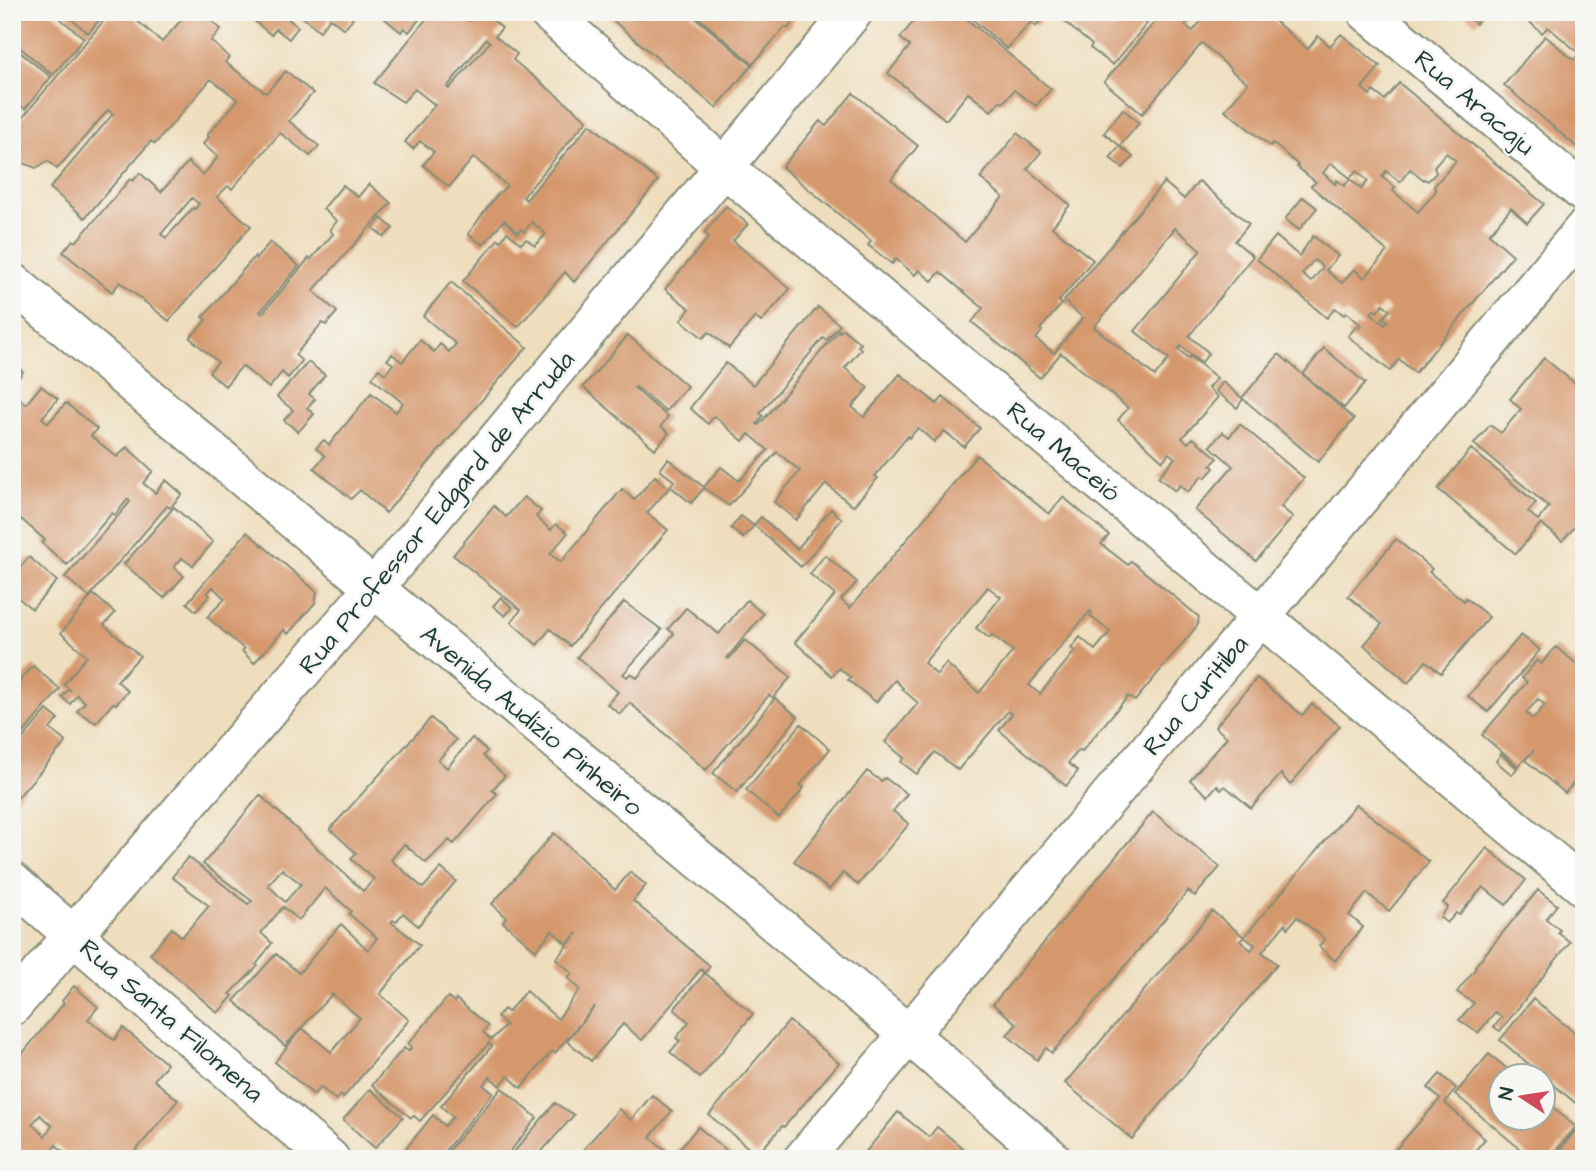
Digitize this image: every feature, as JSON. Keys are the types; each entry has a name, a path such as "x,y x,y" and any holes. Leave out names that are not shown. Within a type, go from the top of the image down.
{"street":[{"name":"Rua Maceió","path":"548,12 725,168 1584,887"},
{"name":"Rua Professor Edgard de Arruda","path":"12,1006 374,588 853,12"},
{"name":"Rua Aracaju","path":"1367,12 1584,192"},
{"name":"Rua Curitiba","path":"803,1159 1584,229"},
{"name":"Avenida Audízio Pinheiro","path":"12,282 908,1034 1052,1159"},
{"name":"Rua Santa Filomena","path":"12,882 74,933 330,1159"}],"building":[{"path":"12,12 52,12 84,38 53,75 12,41"},
{"path":"63,12 106,12 88,33"},
{"path":"111,12 127,12 162,42 188,12 201,12 221,29 211,41 229,57 225,62 266,93 286,71 313,93 289,121 319,146 310,156 280,133 232,189 228,186 217,197 251,226 169,321 120,282 112,292 63,252 73,240 76,242 130,179 133,181 140,173 161,192 188,162 203,175 218,157 203,144 209,137 207,135 238,100 211,79 155,144 151,141 85,218 50,188 113,114 108,110 57,169 48,161 36,168 23,163 17,151 22,138 12,130","holes":["192,198 199,204 166,238 161,234"]},
{"path":"244,12 290,12 286,17 298,27 289,39 276,29 271,35"},
{"path":"296,12 358,12 344,29 330,18 320,31"},
{"path":"425,12 409,32 404,28 401,32 379,14"},
{"path":"432,12 459,12 469,21 476,12 484,12 502,28 495,36 517,54 513,60 587,120 523,197 526,200 590,124 658,181 574,282 565,272 518,327 463,281 507,232 521,244 526,239 535,246 546,234 532,222 524,232 521,229 518,233 504,220 483,245 468,234 507,186 474,157 449,187 423,165 434,152 420,141 413,149 405,142 435,105 415,89 403,102 374,83","holes":["486,39 490,42 449,89 447,87"]},
{"path":"603,12 646,12 650,15 652,12 689,12 752,65 716,108"},
{"path":"692,12 801,12 753,64"},
{"path":"921,12 958,12 1051,89 1036,106 1014,90 1003,103 1000,101 991,111 968,93 946,120 888,73 910,46 900,38"},
{"path":"964,12 1048,12 1036,26 1031,22 1007,49"},
{"path":"1053,12 1138,12 1149,21 1113,65 1090,48 1092,45"},
{"path":"1163,12 1195,12 1185,25 1193,31 1209,12 1264,12 1308,49 1318,36 1330,46 1341,34 1380,66 1362,88 1370,95 1373,91 1385,100 1399,83 1544,204 1527,223 1511,208 1489,234 1513,255 1415,373 1399,359 1390,371 1348,336 1361,325 1346,312 1344,315 1335,308 1327,318 1257,259 1276,236 1299,256 1313,236 1338,256 1326,270 1342,283 1354,269 1365,278 1387,251 1311,186 1316,182 1273,143 1270,146 1225,110 1248,83 1202,43 1142,114 1104,82","holes":["1446,153 1456,161 1434,186 1436,191 1418,212 1393,191 1395,187 1382,177 1386,171 1400,182 1410,169 1428,181 1436,173 1434,166","1331,163 1350,178 1357,171 1368,181 1361,189 1350,179 1344,186 1337,180 1335,184 1323,173","1314,260 1323,267 1311,282 1302,274","1383,304 1390,310 1383,318 1388,321 1385,325 1371,313 1374,310 1377,312"]},
{"path":"1462,12 1485,12 1476,24"},
{"path":"1518,12 1584,12 1584,153 1504,85 1545,36 1574,60 1579,53 1548,27 1542,33"},
{"path":"12,46 51,77 25,109 17,103 12,109"},
{"path":"853,93 918,146 891,179 965,242 1003,197 980,178 1017,133 1041,152 1027,169 1070,205 1052,227 1093,260 1059,301 1062,304 1040,329 1042,331 1036,339 1054,353 1083,318 1064,301 1164,182 1184,199 1199,181 1249,224 1235,241 1253,256 1189,336 1209,353 1201,363 1181,346 1178,349 1217,378 1208,388 1218,397 1182,438 1188,443 1193,438 1218,458 1205,478 1202,476 1188,492 1180,485 1175,491 1158,477 1175,458 1169,453 1163,461 1118,420 1128,408 1061,353 1040,378 972,322 983,308 940,272 932,281 919,270 915,275 896,259 892,264 868,245 871,241 782,167 820,121 826,126","holes":["1175,228 1201,250 1135,331 1169,359 1155,376 1094,327"]},
{"path":"1123,109 1139,123 1120,146 1104,133"},
{"path":"1120,146 1133,157 1123,168 1110,158"},
{"path":"369,184 391,203 313,291 337,312 326,325 322,323 295,355 302,361 288,378 282,372 269,388 242,366 225,386 209,372 218,362 190,338 206,320 203,317 270,242 299,266 260,312 262,314 333,234 330,230 337,221 323,209 343,185 358,197"},
{"path":"1303,197 1317,208 1299,230 1285,219"},
{"path":"726,206 748,224 733,241 790,289 761,322 755,317 729,348 709,332 703,338 681,320 690,309 665,289 709,237 704,233"},
{"path":"381,218 393,228 384,237 373,228"},
{"path":"451,282 527,347 386,513 360,490 351,499 314,468 325,456 316,448 324,440 329,445 371,393 396,412 403,403 372,378 379,369 385,374 393,364 387,360 392,354 402,362 420,340 434,352 440,344 449,352 456,344 423,316"},
{"path":"818,307 840,325 827,340 823,338 760,413 763,416 757,424 759,425 839,330 840,332 843,329 861,344 858,346 861,349 845,368 868,388 852,407 864,417 900,374 937,404 943,397 980,428 964,447 944,431 934,442 918,428 909,438 908,436 875,476 878,478 853,506 826,484 796,520 774,502 800,471 777,452 729,506 704,488 691,503 670,486 674,481 660,470 668,459 704,487 721,467 739,481 768,450 749,434 743,441 714,416 708,424 690,408 726,363 753,385"},
{"path":"628,335 687,386 666,411 634,388 668,417 661,426 669,433 655,449 583,387"},
{"path":"1324,348 1365,383 1344,408 1303,374"},
{"path":"1279,354 1354,419 1318,462 1242,398"},
{"path":"1544,358 1584,391 1584,480 1581,484 1584,490 1580,495 1584,498 1584,526 1579,522 1562,541 1541,523 1516,554 1438,489 1471,449 1536,503 1528,512 1538,520 1549,507 1474,444 1490,425 1501,433 1521,409 1510,399"},
{"path":"308,362 325,375 309,394 315,399 307,408 314,414 298,432 284,420 293,410 277,397"},
{"path":"12,363 23,372 12,386"},
{"path":"1223,382 1243,399 1237,408 1216,391"},
{"path":"41,386 58,399 42,418 48,423 66,403 97,429 91,436 117,457 127,447 153,471 143,483 155,493 166,480 182,494 170,508 167,506 89,597 65,577 130,502 128,499 115,515 112,513 67,565 42,543 45,540 21,519 12,529 12,498 19,489 12,484 12,393 26,404"},
{"path":"1240,424 1304,478 1281,507 1293,517 1256,561 1195,510 1233,466 1210,446 1223,432 1229,437"},
{"path":"977,455 1049,514 1063,497 1109,535 1101,544 1128,565 1131,561 1199,617 1197,626 1135,701 1128,696 1082,751 1079,750 1068,763 1078,771 1066,786 999,730 1012,714 1008,711 958,770 935,752 917,774 901,762 904,758 885,742 918,703 895,680 876,702 848,680 851,678 839,668 832,676 795,642 835,595 810,574 825,555 857,582 841,600 850,608","holes":["988,587 1001,597 976,628 989,638 992,635 1013,651 979,693 946,663 937,675 924,663","1090,611 1090,616 1110,632 1095,650 1080,637 1071,648 1075,651 1040,694 1029,685"]},
{"path":"655,476 669,488 647,513 668,530 570,646 550,629 537,645 511,622 521,610 453,555 494,506 506,517 524,497 541,511 536,517 551,530 556,524 568,533 550,554 561,562 622,489 634,500"},
{"path":"174,507 213,542 193,566 182,558 174,567 184,576 164,598 124,564"},
{"path":"831,509 842,519 801,567 754,525 761,517 797,549"},
{"path":"741,516 754,526 743,538 731,528"},
{"path":"247,532 317,592 315,603 288,634 284,630 254,663 242,651 244,649 207,617 225,599 213,587 207,593 210,595 196,611 187,603"},
{"path":"1396,539 1432,569 1429,572 1464,601 1466,598 1489,617 1441,673 1426,661 1408,683 1364,645 1382,624 1348,596"},
{"path":"29,557 57,581 32,609 12,593 12,568 16,572"},
{"path":"93,594 115,613 104,625 140,656 117,681 128,691 116,704 113,703 96,723 77,711 85,702 77,695 70,704 62,697 70,690 64,684 87,656 61,633"},
{"path":"501,597 512,608 505,616 493,606"},
{"path":"747,600 763,614 727,658 729,659 745,640 791,677 773,698 769,695 706,770 630,703 620,714 607,704 618,692 577,657 624,602 662,630 623,674 627,677 631,673 637,678 674,634 668,629 686,608 719,634"},
{"path":"1521,635 1540,650 1488,712 1468,696"},
{"path":"1556,647 1584,670 1584,771 1565,793 1525,760 1534,750 1518,766 1482,735 1527,682 1522,678 1537,660 1541,664","holes":["1538,699 1545,705 1533,719 1526,713"]},
{"path":"33,666 60,689 12,747 12,677 19,682"},
{"path":"1257,678 1302,715 1312,704 1340,726 1290,785 1281,774 1251,808 1225,786 1221,790 1217,785 1208,796 1190,780 1227,737 1215,727"},
{"path":"775,698 798,717 737,792 713,773"},
{"path":"47,710 58,719 50,729 66,742 12,804 12,751"},
{"path":"431,718 456,740 438,760 447,768 472,738 487,751 483,756 505,776 492,790 497,794 454,844 449,840 426,863 404,844 391,860 423,888 441,868 456,881 418,926 403,913 396,922 391,922 420,945 380,994 409,1020 343,1098 341,1095 336,1100 320,1087 314,1095 275,1062 302,1028 331,1052 360,1018 332,994 285,1046 234,1001 276,954 299,973 341,924 368,950 377,938 349,914 351,911 325,888 299,920 283,907 261,933 272,943 256,965 258,966 230,994 233,996 218,1013 150,954 172,928 182,937 209,906 172,877 188,857 248,904 252,901 203,864 260,795 363,891 374,879 351,859 356,853 330,829","holes":["282,869 301,884 285,902 268,885"]},
{"path":"801,724 830,749 800,785 804,788 779,818 746,790"},
{"path":"1501,754 1517,768 1512,775 1496,761"},
{"path":"867,771 881,781 885,778 907,794 893,811 909,824 858,885 843,873 829,890 794,861"},
{"path":"1356,804 1429,862 1389,911 1367,893 1349,915 1363,927 1335,961 1319,946 1325,939 1297,917 1288,928 1285,924 1262,952 1277,964 1132,1139 1065,1083 1212,911 1244,937","holes":["1244,937 1255,945 1251,950 1240,941"]},
{"path":"1153,812 1220,867 1195,896 1188,891 1052,1053 1046,1048 1037,1060 1007,1035 1017,1024 993,1004"},
{"path":"554,833 615,890 630,872 646,885 633,901 710,966 705,973 701,969 642,1040 623,1024 591,1061 567,1041 595,1006 521,1088 508,1076 500,1086 490,1077 483,1085 493,1093 438,1159 413,1159 404,1151 433,1115 445,1126 453,1117 441,1106 492,1046 489,1043 420,1121 414,1116 411,1118 372,1085 404,1048 408,1051 412,1047 408,1044 448,997 454,1002 456,999 488,1026 483,1032 491,1040 506,1025 497,1017 504,1009 508,1012 526,991 558,1019 580,989 568,978 572,973 556,959 577,933 567,944 552,931 536,950 503,922 506,917 492,904"},
{"path":"1487,848 1526,880 1506,905 1483,887 1459,915 1456,913 1447,923 1440,917 1448,907 1443,903"},
{"path":"1538,890 1557,905 1546,919 1570,942 1500,1031 1494,1027 1502,1017 1495,1012 1478,1033 1459,1020 1474,1003 1457,992"},
{"path":"705,973 753,1014 700,1078 670,1052 680,1041 676,1038 689,1022 674,1009"},
{"path":"74,986 98,1007 88,1019 114,1040 123,1028 167,1064 154,1080 178,1100 129,1159 72,1159 56,1145 44,1159 12,1159 12,1066 64,1003 62,1001","holes":["40,1115 52,1126 45,1136 32,1124"]},
{"path":"1533,999 1584,1040 1584,1110 1558,1088 1558,1062 1526,1062 1500,1040"},
{"path":"789,1021 839,1063 757,1155 709,1115"},
{"path":"1489,1054 1499,1062 1488,1062 1488,1122 1455,1094"},
{"path":"1440,1074 1456,1088 1445,1103 1485,1139 1468,1159 1404,1159 1394,1151 1440,1099 1428,1088"},
{"path":"502,1088 537,1118 504,1159 441,1159"},
{"path":"370,1089 403,1117 375,1148 343,1120"},
{"path":"652,1095 672,1111 650,1137 673,1156 698,1127 737,1159 591,1159 582,1151 619,1109 631,1120"},
{"path":"555,1103 574,1115 535,1159 508,1159"},
{"path":"898,1112 929,1137 937,1127 976,1159 860,1159"},
{"path":"1558,1112 1576,1127 1549,1159 1532,1159 1500,1132 1558,1132"},
{"path":"1584,1121 1584,1159 1552,1159 1572,1135"}]}
